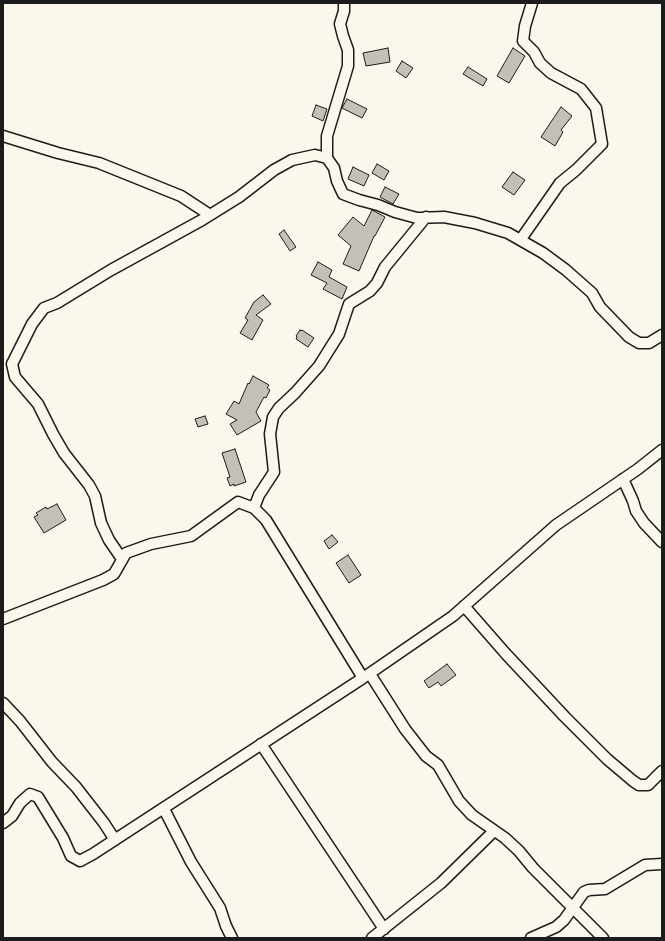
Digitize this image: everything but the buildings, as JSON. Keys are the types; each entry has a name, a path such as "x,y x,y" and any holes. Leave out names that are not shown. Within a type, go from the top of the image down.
{"street":[{"path":"344,3 344,11 340,24 348,50 348,66 327,136 327,158 334,168 336,182 343,194 416,218 444,217 475,223 508,233 521,239 543,253 566,270 592,293 600,307 629,338 639,343 649,343 662,335"},
{"path":"521,239 560,183 576,170 602,144 596,108 581,89 550,73 540,63 534,52 523,40 524,26 532,3"},
{"path":"3,136 58,153 99,162 181,196 210,215"},
{"path":"122,559 109,540 101,523 95,496 89,485 64,453 38,404 15,377 12,364 32,324 44,308 57,303 111,270 210,215 239,197 274,170 292,160 315,155 327,158"},
{"path":"254,508 259,495 274,472 270,434 273,417 279,408 295,393 319,366 338,334 349,304 370,291 377,283 385,267 426,217"},
{"path":"3,823 12,816 20,803 30,794 38,797 63,838 71,856 80,861 164,809 366,676 453,616 556,525 662,450"},
{"path":"623,479 636,510 644,523 662,542"},
{"path":"3,618 103,580 114,574 126,553 151,544 190,536 238,502 254,508 266,520 366,676 426,756 438,765 459,800 472,815 505,838 519,851 604,938"},
{"path":"464,606 506,654 565,717 607,759 633,781 639,785 648,785 662,771"},
{"path":"3,703 20,721 52,762 76,787 104,823 115,840"},
{"path":"261,744 384,928"},
{"path":"164,809 191,862 220,908 232,938"},
{"path":"372,938 441,883 494,831"},
{"path":"531,938 556,927 574,908 584,892 589,890 605,889 645,865 662,864"}]}
